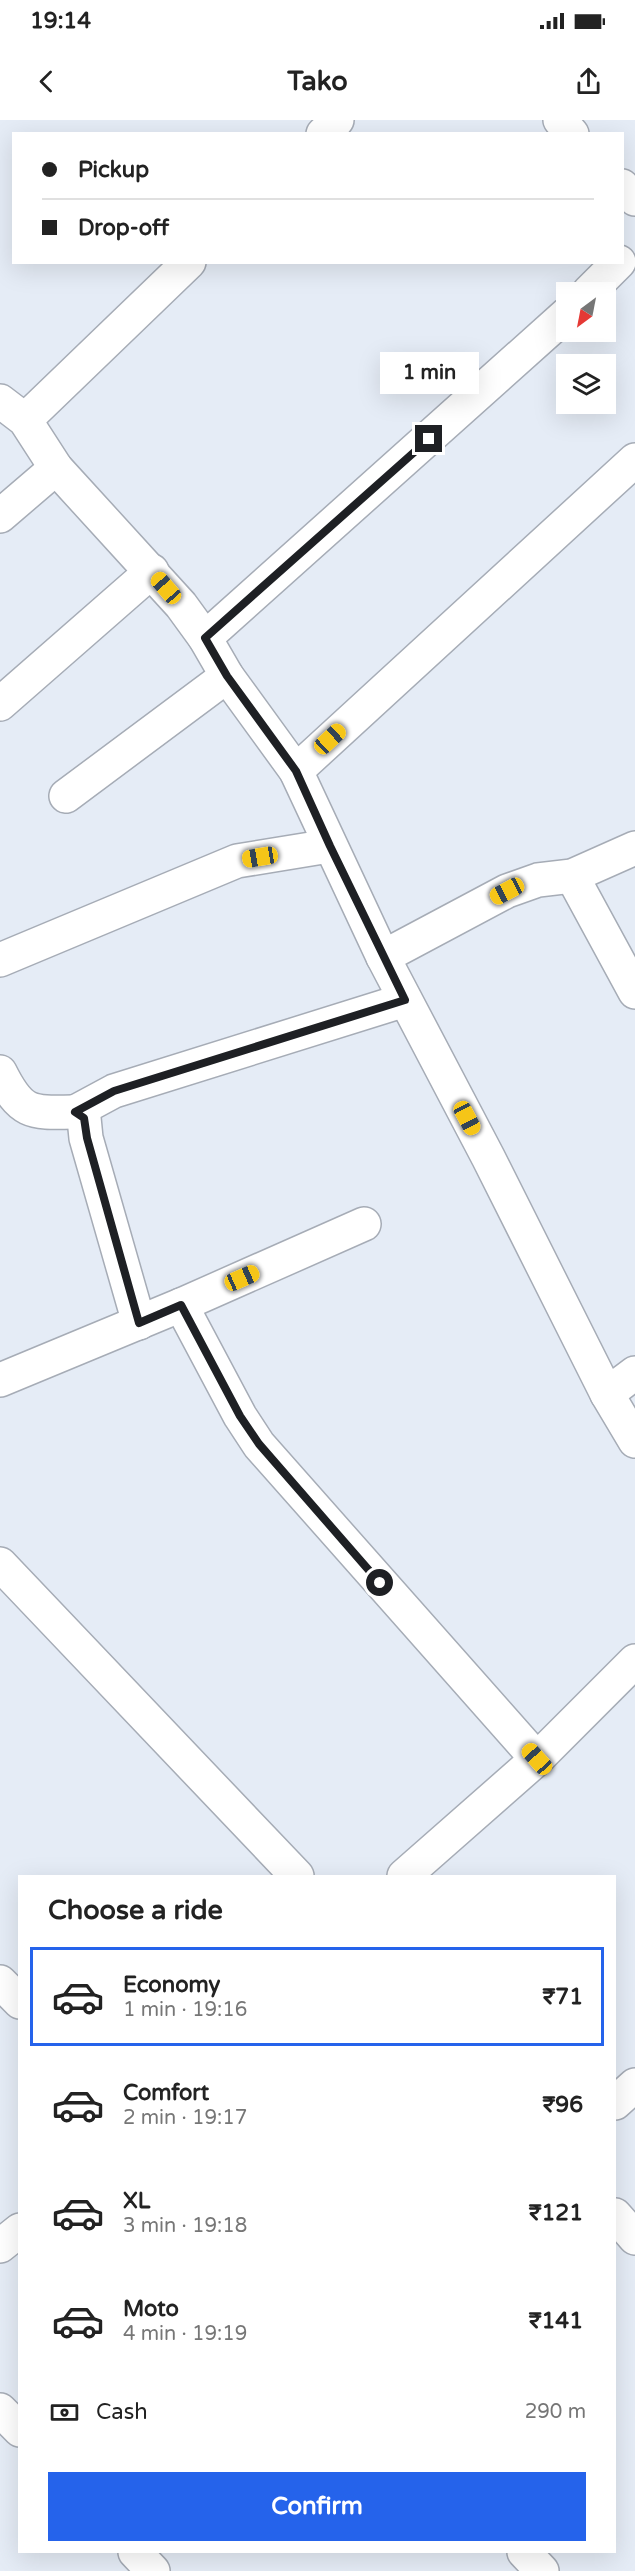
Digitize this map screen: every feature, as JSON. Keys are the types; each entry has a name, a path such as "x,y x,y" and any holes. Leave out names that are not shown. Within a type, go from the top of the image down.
{"street":[{"path":"325,132 337,120"},
{"path":"560,120 571,132"},
{"path":"624,188 635,199"},
{"path":"624,257 635,246"},
{"path":"187,264 13,411 56,468 152,571 205,638 227,676 296,771 383,957 488,1157 607,1394 635,1441"},
{"path":"599,282 617,264"},
{"path":"205,638 556,324"},
{"path":"296,771 635,460"},
{"path":"0,516 56,468"},
{"path":"0,704 152,571"},
{"path":"66,796 227,676"},
{"path":"0,960 237,861 330,846"},
{"path":"383,957 507,891 538,880 572,876 635,848"},
{"path":"572,876 635,992"},
{"path":"0,1072 11,1094 23,1106 39,1113 75,1112 114,1091 405,1000"},
{"path":"75,1112 84,1118 87,1138 139,1323"},
{"path":"0,1380 139,1323 364,1224"},
{"path":"181,1305 240,1416 259,1444 537,1759"},
{"path":"607,1394 635,1373"},
{"path":"0,1564 296,1875"},
{"path":"405,1875 537,1759 635,1661"},
{"path":"0,1982 18,2000"},
{"path":"616,2102 635,2085"},
{"path":"616,2216 635,2238"},
{"path":"0,2246 18,2232"},
{"path":"0,2410 18,2428"},
{"path":"525,2553 542,2571"}],"route":[{"path":"380,1583 259,1444 240,1416 181,1305 139,1323 87,1138 84,1118 75,1112 114,1091 405,1000 296,771 227,676 205,638 429,439"}]}
